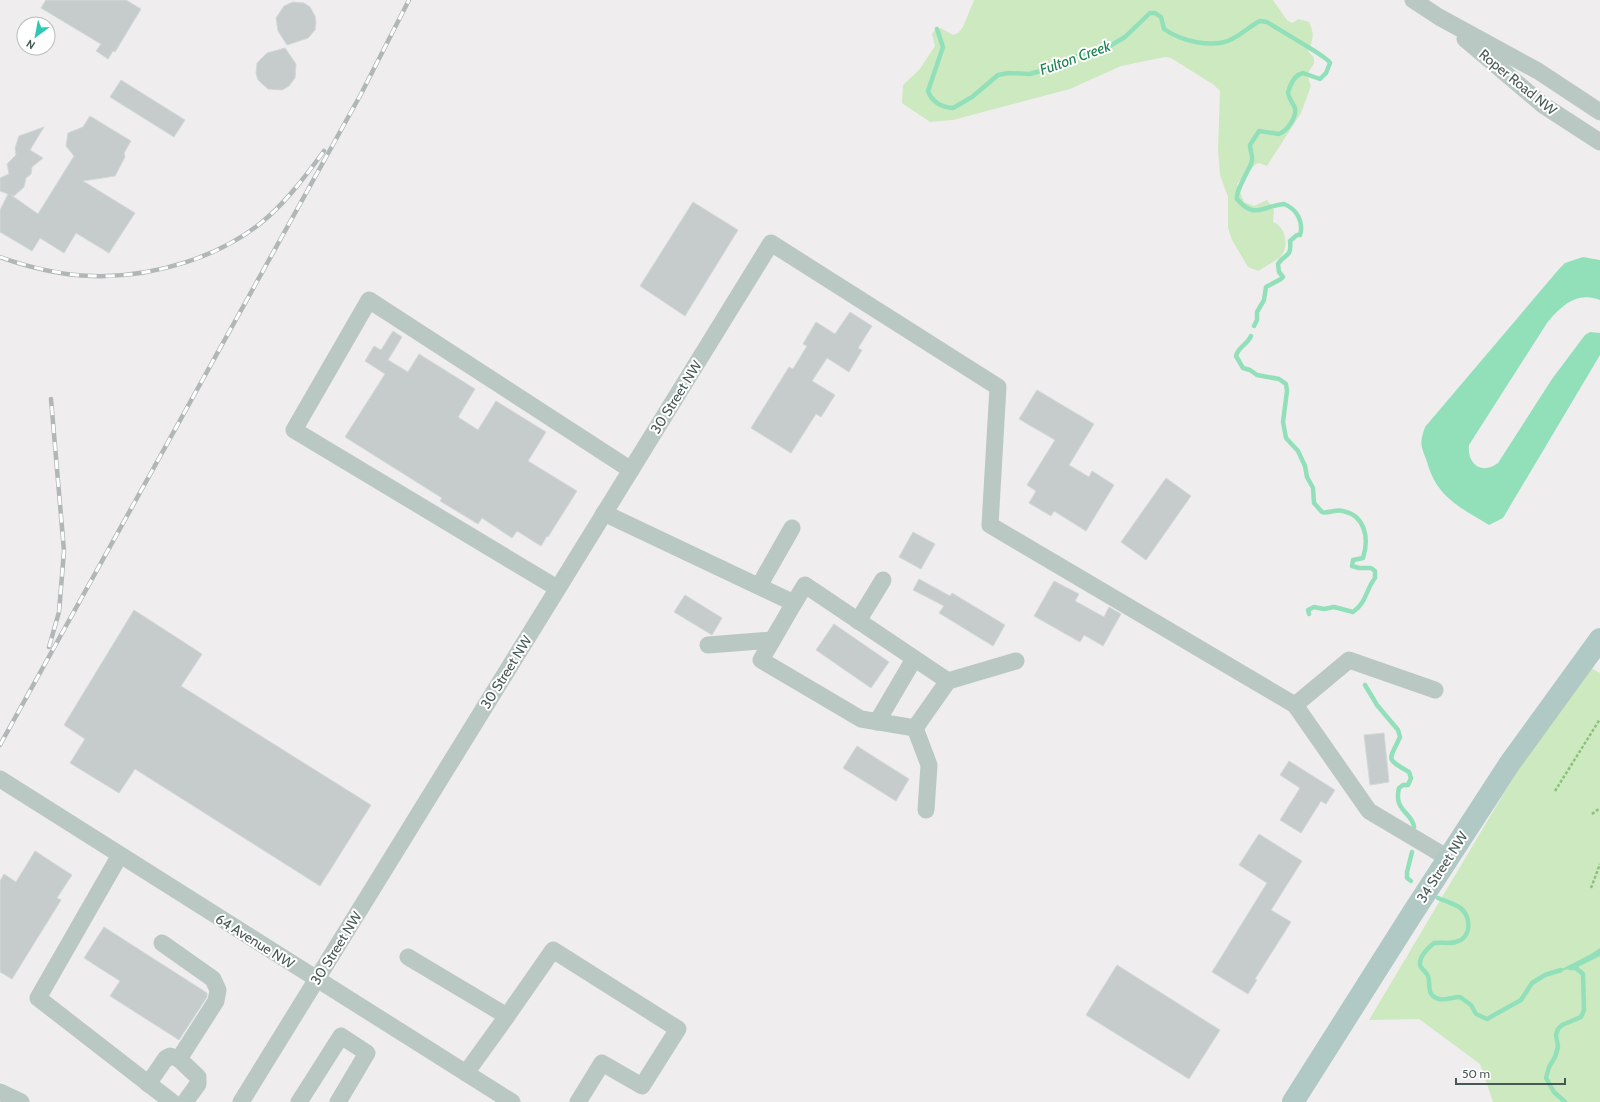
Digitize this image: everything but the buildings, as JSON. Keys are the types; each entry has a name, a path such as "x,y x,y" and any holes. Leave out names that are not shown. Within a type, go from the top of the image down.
{"main road":[{"name":"34 Street NW","path":"1293,1102 1510,763 1600,639"}],"street":[{"name":"Roper Road NW","path":"1413,0 1439,17 1538,71 1600,112"},
{"name":"Roper Road NW","path":"1439,17 1531,96 1600,142"},
{"name":"30 Street NW","path":"241,1102 771,243 998,387 990,525 1295,705"},
{"path":"557,588 294,430 369,300 631,470"},
{"path":"604,513 794,603"},
{"path":"759,586 792,528"},
{"path":"858,621 883,580"},
{"path":"916,728 862,719 761,660 805,585 948,681"},
{"path":"708,645 772,640"},
{"path":"877,722 914,659"},
{"path":"1435,690 1349,660 1295,705 1369,811 1448,858"},
{"path":"916,728 948,681 1016,661"},
{"path":"916,728 929,765 926,810"},
{"name":"64 Avenue NW","path":"0,779 316,980 512,1102"},
{"path":"120,855 38,998 172,1102"},
{"path":"162,943 213,979 218,990 216,1001 179,1059"},
{"path":"466,1073 554,950 678,1029 642,1086 602,1063 578,1102"},
{"path":"408,957 507,1016"},
{"path":"298,1102 341,1036 367,1053 338,1102"},
{"path":"148,1084 166,1058 170,1056 179,1059 198,1077 198,1084 185,1102"},
{"path":"0,1092 21,1102"}],"path":[{"path":"1554,791 1600,720"},
{"path":"1592,814 1600,808"},
{"path":"1591,888 1600,864"},
{"path":"1595,874 1600,875"}],"shaded area":[{"path":"974,0 1273,0 1287,20 1292,23 1299,19 1309,22 1313,37 1308,51 1314,58 1314,64 1309,72 1308,77 1311,86 1301,113 1267,166 1259,163 1256,164 1237,184 1244,202 1254,206 1267,200 1274,210 1273,222 1281,228 1286,242 1284,252 1281,256 1258,271 1248,267 1232,240 1228,228 1228,197 1220,175 1218,149 1220,91 1214,85 1171,58 1165,57 1121,66 1070,89 953,120 930,122 902,103 903,85 919,70 935,46 932,34 935,30 941,28 953,35 958,33 963,27"},
{"path":"1583,257 1600,260 1600,300 1584,297 1570,302 1558,311 1547,323 1469,445 1470,458 1473,463 1481,468 1486,468 1498,463 1552,379 1585,335 1590,332 1600,333 1600,355 1503,518 1489,525 1459,507 1443,493 1437,484 1431,474 1422,448 1421,442 1425,427 1559,269 1565,263"},
{"path":"1584,664 1600,673 1600,1102 1493,1102 1480,1064 1419,1019 1369,1020 1501,798"},
{"path":"1600,948 1600,956 1578,967 1556,972 1591,954"}],"waterway":[{"name":"Fulton Creek","path":"937,29 943,47 928,91 935,101 953,108 972,97 998,75 1008,73 1030,74 1057,66 1069,58 1097,52 1108,47 1125,37 1150,13 1155,13 1161,17 1164,29 1171,33 1188,40 1207,43 1224,42 1236,37 1260,21 1267,22 1312,49 1327,60 1330,63 1326,73 1320,79 1303,73 1297,76 1293,81 1288,93 1295,108 1295,112 1288,127 1279,134 1259,131 1250,145 1252,161 1238,191 1237,199 1249,209 1254,210 1284,204 1289,206 1298,216 1301,225 1300,235 1297,235 1290,241 1289,253 1278,264 1279,272 1283,277 1266,287 1264,300 1257,312 1257,320 1254,326"},
{"name":"Fulton Creek","path":"1251,336 1236,356 1243,368 1250,370 1257,375 1279,379 1286,384 1287,391 1283,422 1286,438 1298,451 1305,466 1307,477 1313,488 1314,503 1322,512 1343,511 1357,518 1364,529 1366,543 1363,558 1353,560 1352,566 1359,568 1371,568 1375,571 1375,578 1361,604 1353,612 1334,607 1324,609 1314,607 1308,610 1309,614"},
{"name":"Fulton Creek","path":"1365,685 1377,705 1398,730 1400,737 1391,758 1396,764 1409,772 1411,778 1408,785 1403,785 1399,788 1398,796 1401,807 1413,822 1414,827"},
{"name":"Fulton Creek","path":"1411,881 1407,878 1407,872 1412,852"},
{"name":"Fulton Creek","path":"1438,898 1459,907 1466,915 1468,926 1465,936 1461,940 1454,943 1434,943 1421,957 1420,965 1428,976 1431,994 1436,998 1445,999 1460,997 1471,1005 1476,1014 1487,1019 1521,1000 1532,983 1545,975 1561,970"},
{"name":"Fulton Creek","path":"1565,1102 1554,1092 1546,1078 1558,1047 1556,1035 1558,1029 1562,1025 1581,1017 1584,1010 1583,974 1576,968 1570,968"}],"railway":[{"path":"0,745 361,94 409,0"},
{"path":"0,257 45,270 92,276 115,276 139,273 163,269 186,262 209,254 231,243 269,216 305,177 324,151"},
{"path":"49,647 59,612 64,551 51,399"}]}
